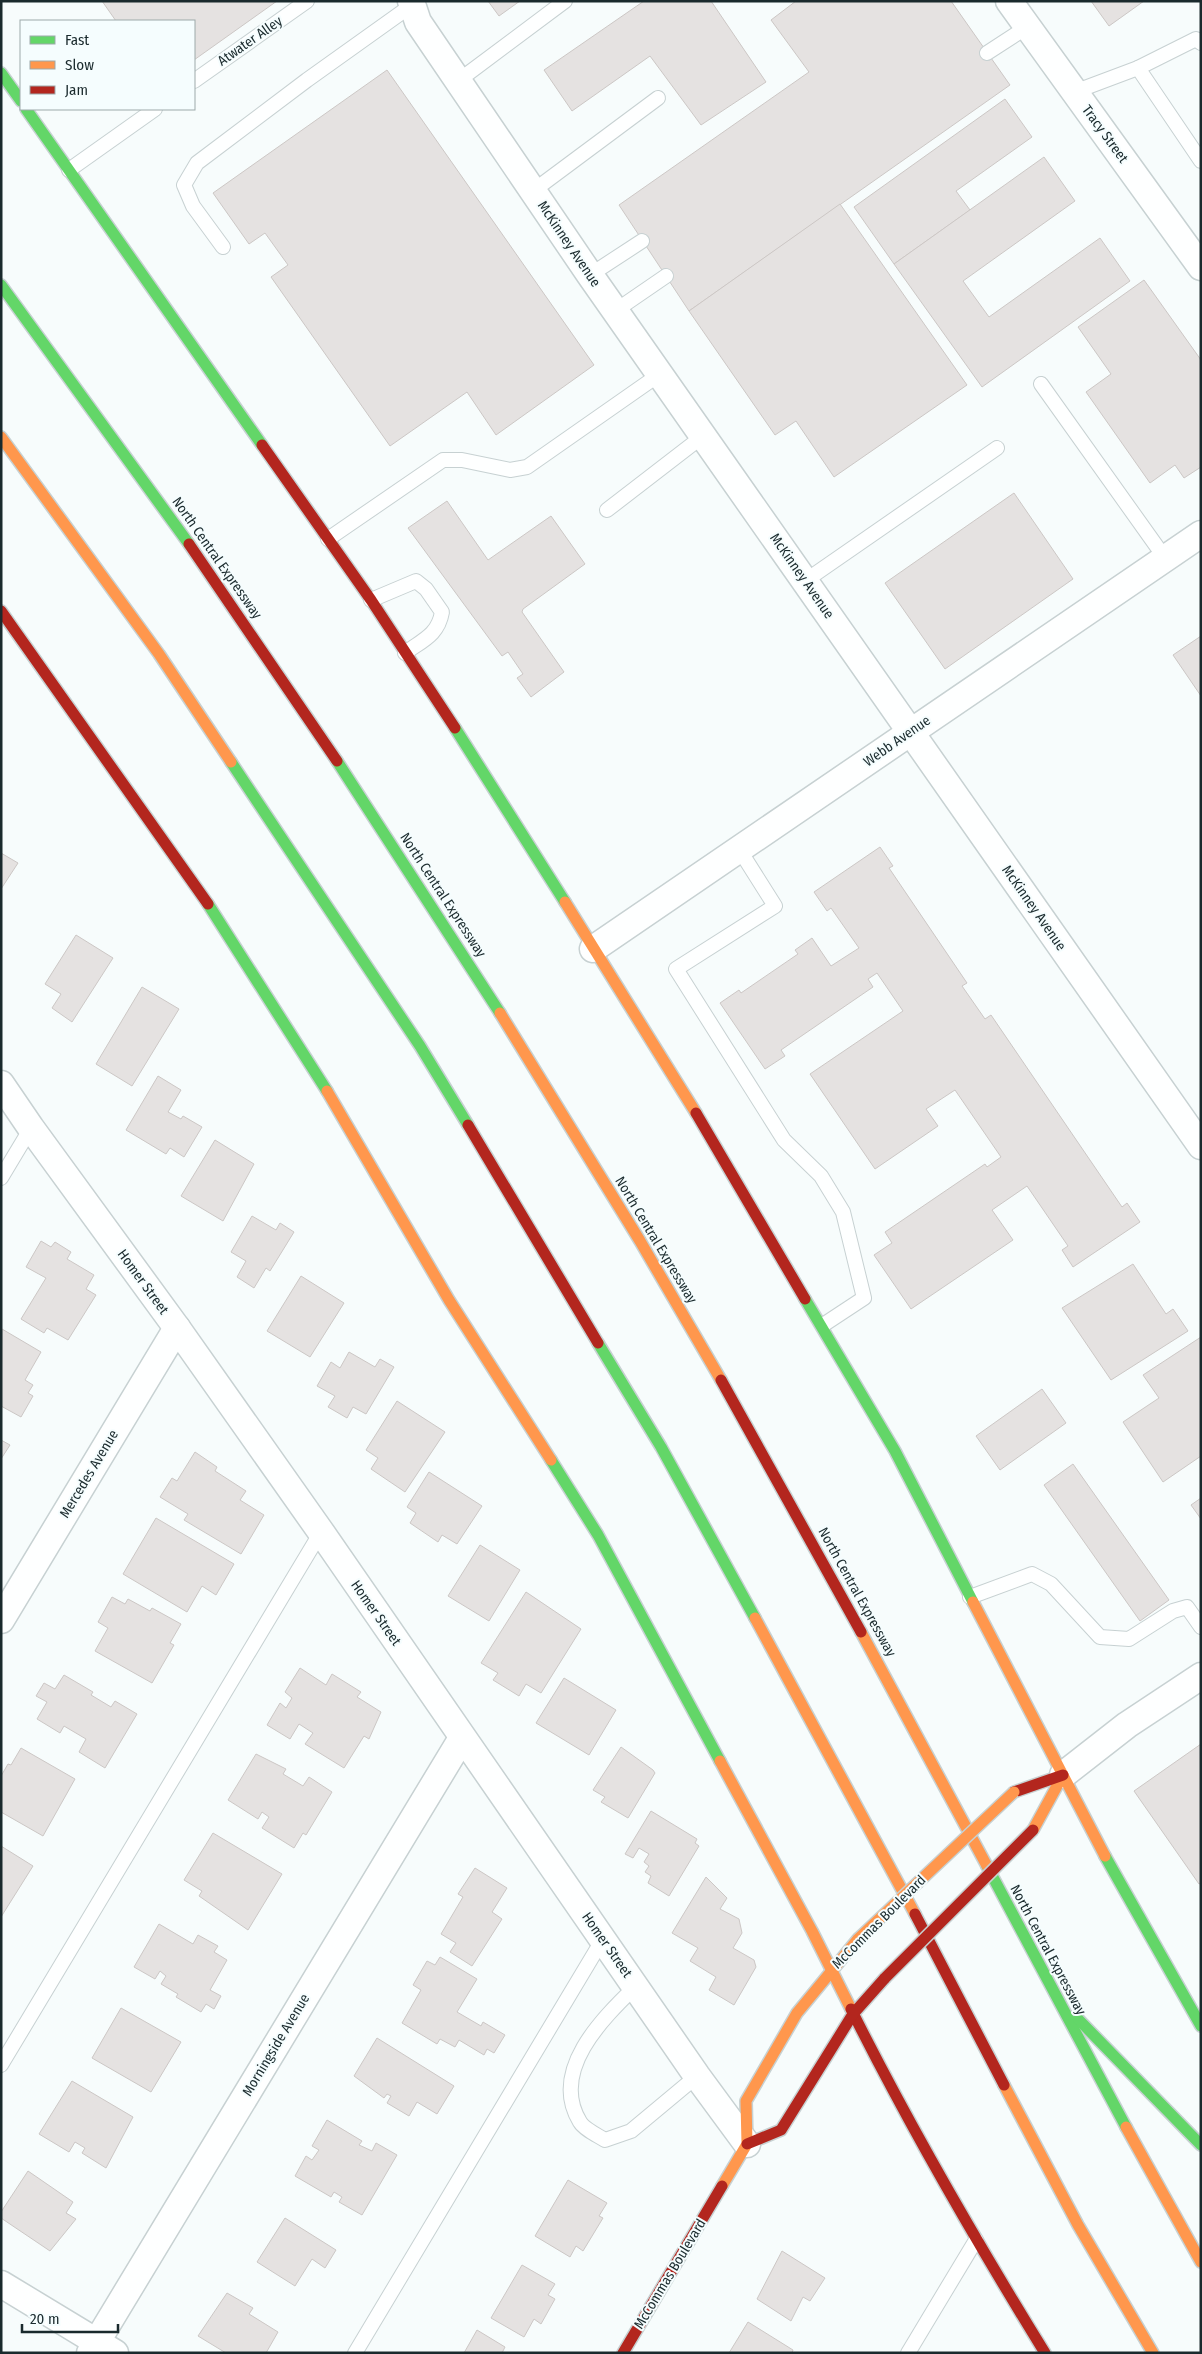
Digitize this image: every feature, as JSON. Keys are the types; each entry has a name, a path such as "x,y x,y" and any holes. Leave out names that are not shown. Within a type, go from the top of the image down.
{"main road":[{"path":"1,73 20,100"},
{"path":"27,110 406,652 493,787 696,1113 823,1325 895,1451 1105,1857 1201,2026"},
{"name":"North Central Expressway","path":"1,285 107,429 286,685 417,881 541,1078 668,1288 789,1500 893,1689 1056,1997 1201,2262"},
{"path":"1,437 158,654 291,850 430,1063 661,1447 862,1814 1078,2225 1153,2353"},
{"path":"1,610 213,912 315,1071 449,1300 598,1535 832,1970 853,2014 976,2240 1045,2353"},
{"name":"McCommas Boulevard","path":"623,2353 747,2144 746,2101 797,2013 858,1939 1014,1792 1063,1776"},
{"name":"McCommas Boulevard","path":"747,2144 781,2130 853,2014 885,1978 1033,1830 1063,1776"},
{"path":"1056,1997 1201,2145"}],"street":[{"name":"Tracy Street","path":"1009,1 1074,92 1197,256"},
{"name":"McKinney Avenue","path":"412,3 418,22 615,311 1201,1146"},
{"name":"Webb Avenue","path":"593,948 1201,534"},
{"name":"Homer Street","path":"1,1084 321,1532 462,1738 747,2144"},
{"name":"Mercedes Avenue","path":"1,1620 177,1328"},
{"name":"McCommas Boulevard","path":"1063,1776 1127,1725 1201,1676"},
{"name":"Morningside Avenue","path":"100,2349 462,1738"},
{"path":"1,2284 100,2349"}],"lane":[{"name":"Atwater Alley","path":"195,81 307,1"},
{"path":"458,81 565,1"},
{"path":"223,247 193,206 184,185 196,163 412,3"},
{"path":"987,53 1027,27"},
{"path":"1074,92 1138,68 1196,39 1201,43"},
{"path":"1138,68 1201,161"},
{"path":"533,191 658,98"},
{"path":"69,170 154,110"},
{"path":"590,274 642,241"},
{"path":"615,311 666,276"},
{"path":"328,539 443,460 462,460 510,470 527,467 660,374"},
{"path":"1041,384 1165,558"},
{"path":"606,510 703,436"},
{"path":"805,581 998,448"},
{"path":"370,600 416,582 426,589 442,612 440,626 406,652"},
{"path":"739,849 775,906 676,969 784,1140 821,1176 843,1212 864,1298 823,1325"},
{"path":"1,1178 31,1128"},
{"path":"1,2065 321,1532"},
{"path":"970,1597 1032,1574 1051,1584 1100,1637 1129,1639 1173,1611 1187,1607 1201,1626"},
{"path":"355,2353 603,1940"},
{"path":"636,1986 604,2017 577,2058 570,2097 580,2124 605,2140 631,2131 698,2076"},
{"path":"908,2353 976,2240"}],"building":[{"path":"102,1 277,1 195,59 195,20 115,20"},
{"path":"488,1 520,1 499,16"},
{"path":"644,1 711,1 766,82 701,125 650,56 572,111 544,70"},
{"path":"796,1 951,1 1010,85 689,311 619,205 809,72 771,20"},
{"path":"1091,1 1144,1 1109,26"},
{"path":"387,70 594,365 496,435 467,392 390,446 271,277 288,265 265,233 249,244 213,193"},
{"path":"1005,99 1032,137 956,191 970,210 894,264 854,207"},
{"path":"1044,157 1075,201 963,281 989,317 1100,238 1130,281 982,387 894,264"},
{"path":"840,204 967,385 834,477 796,421 775,435 689,311"},
{"path":"1144,280 1201,360 1201,467 1184,478 1175,465 1150,483 1086,392 1111,374 1078,327"},
{"path":"1014,493 1073,579 945,669 885,583"},
{"path":"447,501 488,560 551,516 585,564 523,609 522,612 564,672 531,697 517,678 523,674 508,652 502,656 408,528"},
{"path":"1201,636 1201,696 1173,655"},
{"path":"880,847 893,866 889,868 967,983 962,986 985,1019 991,1015 1122,1207 1127,1203 1140,1222 1073,1267 1062,1250 1068,1246 1027,1186 992,1210 1013,1240 911,1309 874,1255 892,1243 885,1232 985,1164 987,1167 1001,1157 955,1090 926,1109 938,1126 875,1169 810,1074 903,1011 877,973 868,979 873,987 781,1050 785,1056 765,1069 720,1003 739,990 741,993 798,954 795,950 812,938 831,966 859,948 831,908 827,911 814,892"},
{"path":"1,853 18,863 1,889"},
{"path":"76,935 113,958 72,1022 52,1008 61,994 45,984"},
{"path":"142,987 179,1009 132,1086 96,1064"},
{"path":"158,1076 181,1090 168,1112 181,1119 183,1116 202,1127 184,1157 170,1148 166,1154 126,1130"},
{"path":"215,1140 254,1164 223,1221 181,1196"},
{"path":"252,1216 276,1230 280,1223 294,1232 270,1271 266,1268 254,1288 237,1277 246,1261 231,1252"},
{"path":"41,1241 51,1247 55,1242 71,1252 67,1259 94,1275 86,1289 96,1295 68,1340 47,1328 44,1333 21,1319 46,1278 26,1267"},
{"path":"1133,1264 1166,1314 1173,1309 1188,1331 1111,1380 1062,1308"},
{"path":"301,1276 344,1303 310,1357 267,1331"},
{"path":"2,1329 41,1352 25,1380 33,1385 28,1393 33,1396 21,1417 1,1406"},
{"path":"1201,1337 1201,1456 1163,1482 1123,1422 1159,1398 1143,1375"},
{"path":"349,1352 375,1367 380,1359 394,1367 366,1414 353,1407 347,1418 328,1407 335,1396 317,1386 331,1362 340,1368"},
{"path":"1042,1389 1066,1423 1000,1470 976,1436"},
{"path":"397,1401 445,1432 405,1492 371,1469 378,1458 366,1450"},
{"path":"1,1440 10,1445 1,1459"},
{"path":"195,1452 217,1467 215,1471 246,1491 240,1500 264,1515 241,1554 184,1520 188,1514 160,1497 172,1478 177,1481"},
{"path":"1073,1464 1169,1600 1140,1621 1044,1485"},
{"path":"429,1472 482,1506 457,1544 442,1535 438,1542 410,1523 416,1513 407,1507"},
{"path":"1201,1498 1201,1519 1191,1505"},
{"path":"156,1518 234,1564 216,1595 202,1586 187,1612 123,1574"},
{"path":"480,1545 520,1570 489,1621 448,1596"},
{"path":"526,1592 581,1629 541,1693 526,1684 519,1696 493,1680 498,1673 481,1663"},
{"path":"112,1597 125,1604 128,1599 150,1611 152,1608 181,1624 170,1643 174,1645 152,1683 95,1651 108,1628 98,1622"},
{"path":"300,1668 326,1685 332,1674 361,1692 357,1697 381,1712 369,1739 364,1736 344,1768 305,1744 313,1733 299,1724 290,1739 267,1725 280,1703 286,1708 292,1698 285,1692"},
{"path":"64,1675 93,1692 91,1695 111,1707 115,1701 137,1714 105,1768 79,1752 86,1739 64,1726 60,1733 37,1719 47,1702 36,1696 44,1683 55,1689"},
{"path":"564,1678 616,1710 589,1755 536,1723"},
{"path":"1201,1744 1201,1883 1199,1884 1134,1791"},
{"path":"621,1747 655,1773 628,1818 601,1802 605,1797 593,1790"},
{"path":"21,1748 75,1779 43,1836 1,1812 1,1776 8,1764 11,1765"},
{"path":"256,1754 286,1769 283,1774 303,1786 309,1777 332,1792 306,1835 303,1833 294,1848 262,1828 269,1817 262,1812 258,1819 228,1800"},
{"path":"651,1811 697,1839 695,1843 699,1846 669,1896 648,1883 651,1876 645,1872 649,1866 644,1862 649,1854 639,1848 633,1858 625,1854"},
{"path":"213,1833 282,1874 248,1930 199,1896 202,1891 184,1880"},
{"path":"1,1846 33,1866 1,1917"},
{"path":"475,1868 507,1888 492,1912 502,1919 472,1966 450,1952 456,1943 441,1934 463,1897 458,1894"},
{"path":"706,1877 727,1898 720,1909 739,1919 742,1933 733,1948 754,1960 756,1967 734,2005 709,1990 716,1977 690,1961 698,1948 672,1933"},
{"path":"159,1924 193,1944 198,1935 218,1946 214,1952 227,1960 210,1990 221,1996 214,2009 206,2004 201,2012 176,1997 178,1994 161,1984 166,1976 160,1971 155,1979 134,1967"},
{"path":"440,1957 477,1979 457,2012 481,2026 483,2022 505,2035 494,2053 487,2049 484,2055 459,2040 455,2047 440,2039 437,2044 402,2023 421,1990 413,1985 427,1961 435,1965"},
{"path":"121,2008 181,2042 151,2092 92,2058"},
{"path":"377,2038 454,2086 437,2114 417,2102 409,2116 387,2103 391,2096 387,2094 384,2098 354,2076"},
{"path":"72,2081 133,2117 106,2168 82,2153 85,2148 75,2142 69,2152 39,2134"},
{"path":"327,2120 362,2141 359,2145 372,2151 376,2143 397,2155 362,2215 339,2202 342,2197 334,2192 331,2197 295,2176 306,2156 312,2160 319,2150 312,2146"},
{"path":"28,2171 73,2202 66,2213 76,2219 50,2251 1,2218 1,2212"},
{"path":"568,2180 607,2203 599,2216 603,2218 583,2251 576,2246 570,2257 535,2236"},
{"path":"285,2218 336,2250 325,2268 312,2259 295,2286 257,2262"},
{"path":"782,2251 825,2278 810,2301 803,2297 791,2321 757,2299"},
{"path":"522,2265 555,2284 548,2295 555,2299 541,2324 534,2319 524,2337 491,2318"},
{"path":"227,2293 253,2308 249,2314 278,2332 266,2353 226,2353 198,2336"},
{"path":"748,2322 793,2350 792,2353 729,2353"},
{"path":"477,2330 505,2347 502,2353 464,2353"}],"traffic: fast":[{"path":"1,73 20,100"},
{"path":"27,110 262,445"},
{"path":"1,285 189,544"},
{"path":"455,728 565,902"},
{"path":"337,761 500,1013"},
{"path":"231,762 420,1046 468,1125"},
{"path":"208,904 327,1091"},
{"path":"805,1299 895,1451 973,1602"},
{"path":"598,1343 661,1447 755,1618"},
{"path":"551,1460 598,1535 720,1761"},
{"path":"1105,1856 1201,2026"},
{"path":"987,1866 1126,2127"},
{"path":"1078,2019 1201,2145"}],"traffic: slow":[{"path":"1,437 159,654 231,762"},
{"path":"565,902 696,1113"},
{"path":"500,1013 640,1241 721,1380"},
{"path":"327,1091 449,1300 551,1460"},
{"path":"973,1602 1105,1856"},
{"path":"755,1618 915,1914"},
{"path":"861,1632 987,1866"},
{"path":"720,1761 812,1931 851,2009"},
{"path":"1033,1830 1063,1775"},
{"path":"858,1939 1014,1792"},
{"path":"722,2186 747,2144 746,2101 797,2013 858,1939"},
{"path":"1004,2085 1078,2225 1153,2353"},
{"path":"1126,2127 1201,2262"}],"traffic: jam":[{"path":"262,445 371,600 455,728"},
{"path":"189,544 337,761"},
{"path":"1,611 208,904"},
{"path":"696,1113 805,1299"},
{"path":"468,1125 598,1343"},
{"path":"721,1380 861,1632"},
{"path":"1014,1792 1063,1775"},
{"path":"885,1978 1033,1830"},
{"path":"915,1914 1004,2085"},
{"path":"747,2144 781,2130 853,2014 885,1978"},
{"path":"851,2009 896,2097 944,2183 1045,2353"},
{"path":"623,2353 722,2186"}]}
